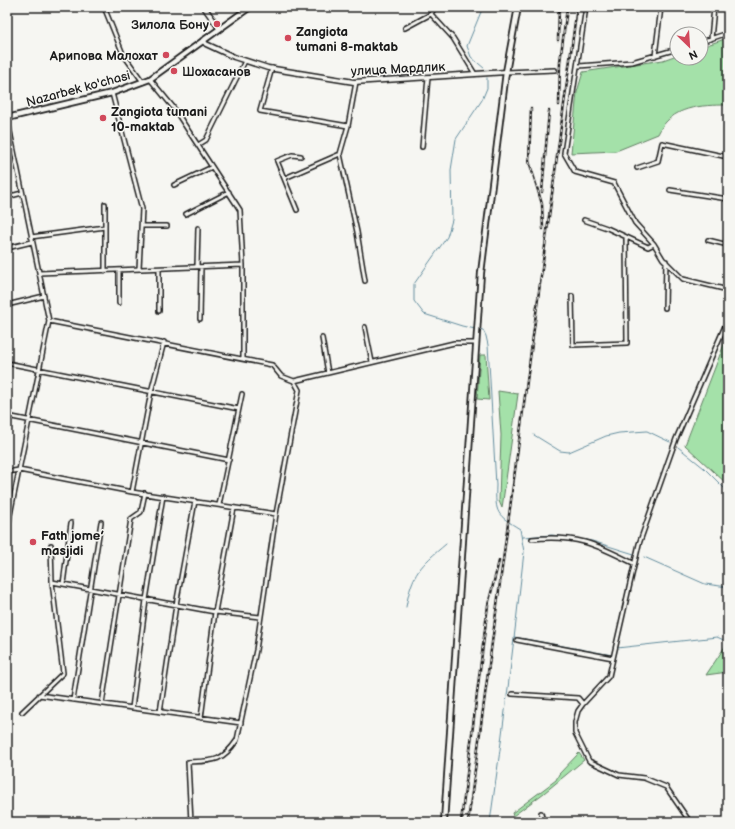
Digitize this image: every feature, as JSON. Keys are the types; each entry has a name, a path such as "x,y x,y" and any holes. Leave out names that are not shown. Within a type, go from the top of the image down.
{"main road":[{"name":"Nazarbek ko'chasi","path":"7,118 112,93 150,79 250,7"},
{"path":"444,822 467,496 476,323 485,234 506,72 518,7"}],"street":[{"path":"104,7 123,54 143,82"},
{"path":"204,7 219,28"},
{"path":"405,28 431,14 435,7"},
{"path":"586,7 579,66 576,73 564,153 575,172 614,183 635,223 683,279 728,290"},
{"path":"655,56 661,7"},
{"path":"714,7 711,39 728,33"},
{"path":"431,14 453,38 475,74"},
{"name":"улица Мардлик","path":"203,40 206,44 245,61 272,68 356,82 506,72"},
{"path":"579,66 632,62 669,52"},
{"path":"198,145 206,140 245,61"},
{"path":"272,68 260,111 348,126"},
{"path":"506,72 554,70"},
{"path":"422,146 428,77"},
{"path":"150,79 173,107 240,210 243,265 244,359"},
{"path":"356,82 348,126 340,154 357,232 365,281"},
{"path":"112,93 142,209 139,269"},
{"path":"7,118 49,321 20,470 8,514 7,537"},
{"path":"637,168 658,161 662,143 728,157"},
{"path":"285,178 340,154"},
{"path":"297,210 277,161 292,155 301,156"},
{"path":"174,185 212,167"},
{"path":"670,190 728,199"},
{"path":"186,214 229,192"},
{"path":"7,197 22,193"},
{"path":"105,204 105,271"},
{"path":"584,220 607,228 648,247 654,244"},
{"path":"142,226 166,226"},
{"path":"31,237 105,227"},
{"path":"198,228 200,319"},
{"path":"572,296 573,345 627,343 626,238"},
{"path":"708,240 728,245"},
{"path":"7,248 32,242"},
{"path":"665,308 666,261"},
{"path":"39,274 243,265"},
{"path":"159,269 159,311"},
{"path":"119,271 119,303"},
{"path":"7,305 44,296"},
{"path":"690,822 666,787 644,778 619,774 589,761 575,733 575,722 578,711 583,704 609,676 633,563 676,440 728,319"},
{"path":"49,321 164,342 272,365 281,376 294,381 454,343 475,344"},
{"path":"365,327 372,362"},
{"path":"322,338 328,373"},
{"path":"132,492 151,392 164,342"},
{"path":"7,363 239,409"},
{"path":"191,822 188,762 212,761 220,759 229,752 237,740 241,724 276,514 299,390 294,381"},
{"path":"220,505 242,394"},
{"path":"7,416 142,444 229,460"},
{"path":"7,472 20,470 132,492 276,514"},
{"path":"102,704 131,519 141,512 145,493"},
{"path":"132,708 146,600 163,496"},
{"path":"160,712 176,605 195,501"},
{"path":"201,718 215,612 234,508"},
{"path":"63,584 71,522"},
{"path":"73,700 101,522"},
{"path":"532,539 554,537 575,539 604,548 633,563"},
{"path":"22,712 63,673 52,582 51,545"},
{"path":"52,582 215,612 260,617"},
{"path":"517,640 613,658"},
{"path":"512,694 578,698 583,704"},
{"path":"39,695 241,724"},
{"path":"541,813 543,822"}],"green space":[{"path":"728,38 728,105 688,109 671,118 658,134 616,151 571,153 577,92 583,72 669,58 669,66 709,66 709,44"},
{"path":"728,334 728,485 685,445"},
{"path":"480,355 486,355 489,400 477,399"},
{"path":"498,391 518,394 502,508 499,501 501,435"},
{"path":"726,645 728,646 728,672 706,675"},
{"path":"579,753 584,760 513,816 512,813 556,780 559,774"}],"waterway":[{"path":"483,7 467,46 471,57 485,69"},
{"path":"475,329 424,314 414,301 414,284 447,237 452,220 451,170 456,139 482,100 487,88 487,78"},
{"path":"478,329 483,330 488,345 497,508 502,517 520,529 524,552 490,822"},
{"path":"534,435 560,451 569,452 606,436 619,433 647,431 670,442"},
{"path":"678,447 704,468 728,492"},
{"path":"523,537 552,535 592,541 634,554"},
{"path":"406,607 408,595 418,571 446,544"},
{"path":"644,557 705,584 728,587"},
{"path":"514,637 612,655"},
{"path":"617,648 717,637 728,642"}],"railway":[{"path":"468,822 577,7"},
{"path":"558,40 559,8"},
{"path":"559,105 560,62 567,8"},
{"path":"531,108 529,161 542,204 543,229"},
{"path":"542,192 549,111"},
{"path":"461,822 488,605 499,561"}],"place":[{"name":"Зилола Бону","path":"217,24"},
{"name":"Zangiota tumani 8-maktab","path":"288,38"},
{"name":"Арипова Малохат","path":"166,55"},
{"name":"Шохасанов","path":"174,71"},
{"name":"Zangiota tumani 10-maktab","path":"103,118"},
{"name":"Fath jome’ masjidi","path":"33,542"}]}
